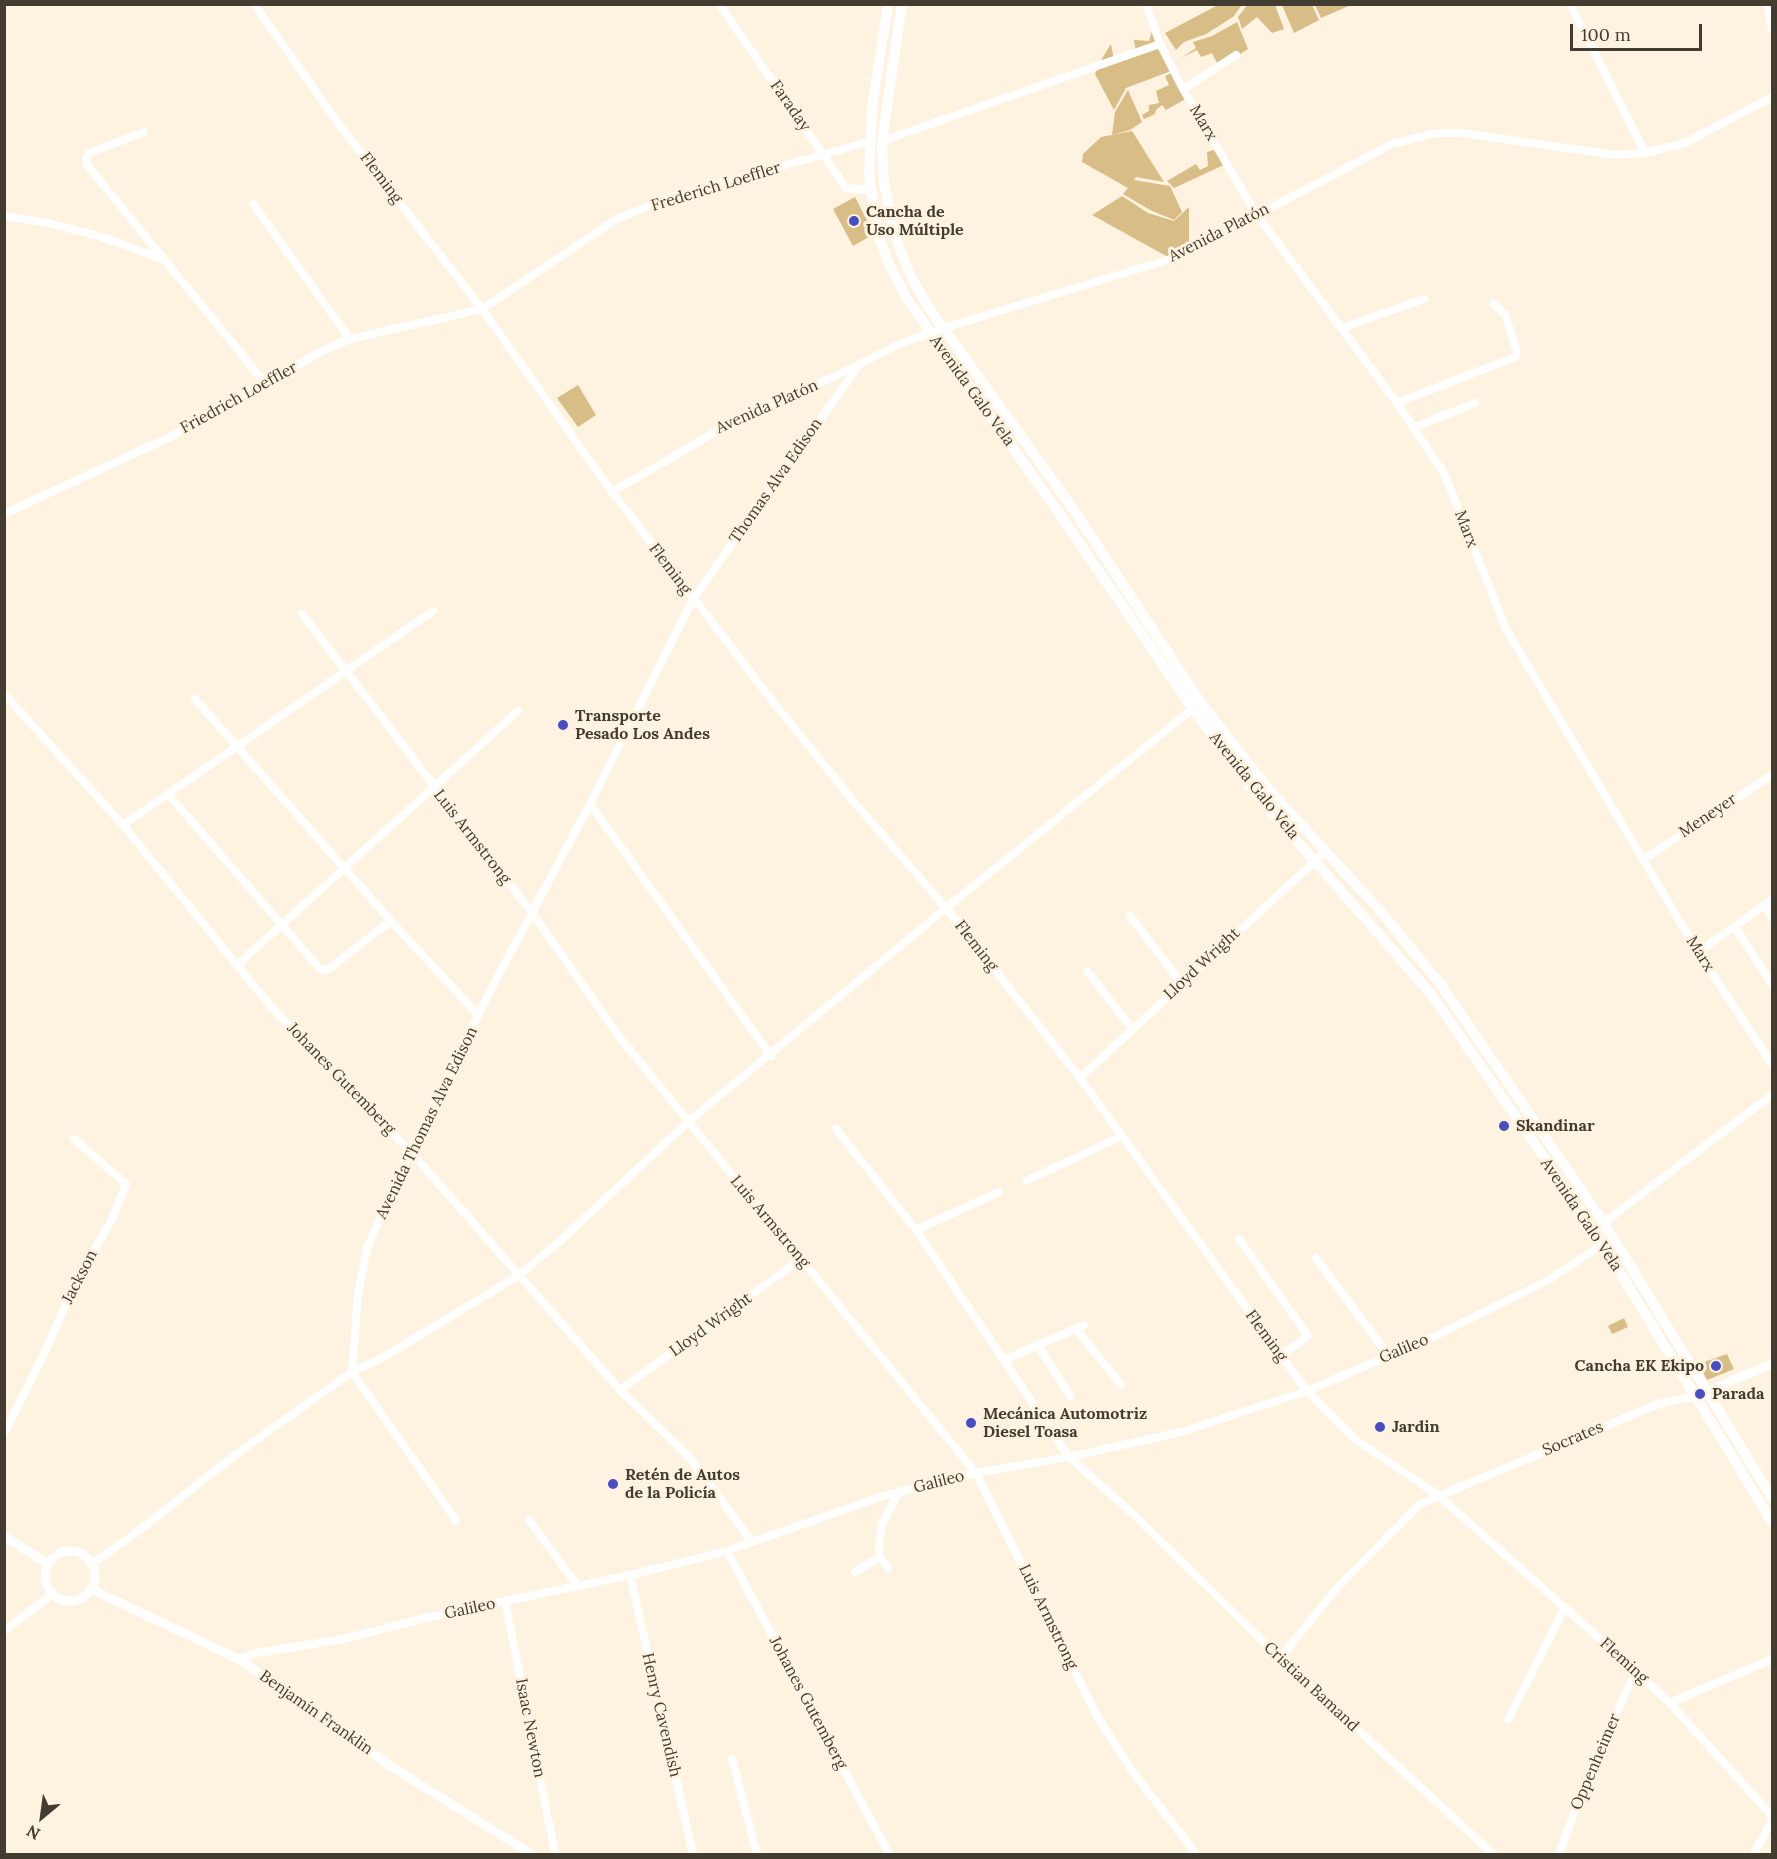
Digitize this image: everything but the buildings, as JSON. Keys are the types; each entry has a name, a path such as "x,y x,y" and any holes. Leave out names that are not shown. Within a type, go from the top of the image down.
{"main road":[{"name":"Avenida Galo Vela","path":"888,4 872,107 869,142 870,190 874,220 889,264 907,299 1197,706 1265,785 1382,913 1441,986 1604,1223 1709,1390 1773,1498"},
{"name":"Avenida Galo Vela","path":"902,4 882,141 884,184 896,239 910,275 944,328 1071,506 1197,706 1255,793 1431,994 1594,1230 1773,1522"},
{"path":"1059,513 1071,506"},
{"path":"1431,994 1441,986"},
{"path":"1513,1115 1526,1107"}],"street":[{"name":"Fleming","path":"254,4 339,123 482,309 612,492 693,599 860,809 946,908 1080,1078 1307,1391 1357,1441 1438,1495 1636,1671 1670,1703 1773,1818"},
{"name":"Faraday","path":"719,4 846,188 870,190"},
{"name":"Marx","path":"1146,4 1160,44 1183,89 1256,214 1397,403 1445,475 1506,629 1698,952 1773,1064"},
{"path":"1570,4 1645,153"},
{"path":"1767,4 1773,28"},
{"path":"882,141 1160,44"},
{"path":"1183,89 1236,55"},
{"name":"Avenida Platón","path":"612,492 748,413 859,365 897,345 944,328 1177,257 1392,144 1436,133 1461,133 1615,155 1645,153 1685,142 1773,97"},
{"path":"144,132 90,153 86,161 265,383"},
{"name":"Frederich Loeffler","path":"482,309 615,220 670,197 869,142"},
{"path":"253,204 350,339"},
{"path":"4,216 48,223 102,237 164,260"},
{"path":"1341,327 1424,299"},
{"path":"1397,403 1515,357 1517,352 1505,314 1493,304"},
{"name":"Friedrich Loeffler","path":"4,514 174,435 265,383 350,339 482,309"},
{"name":"Thomas Alva Edison","path":"693,599 859,365"},
{"path":"1415,428 1475,403"},
{"name":"Avenida Thomas Alva Edison","path":"352,1372 360,1271 367,1248 410,1151 532,913 591,804 693,599"},
{"path":"123,825 433,611"},
{"name":"Luis Armstrong","path":"302,614 532,913 621,1039 976,1473 1098,1718 1131,1769 1196,1854"},
{"name":"Johanes Gutemberg","path":"4,694 123,825 272,1008 410,1151 620,1390 689,1457 752,1542"},
{"path":"195,699 391,921 479,1016"},
{"path":"91,1564 128,1539 239,1452 352,1372 382,1358 519,1275 559,1242 688,1122 771,1056 946,908 1197,706"},
{"path":"237,965 518,711"},
{"name":"Meneyer","path":"1644,859 1773,775"},
{"path":"168,794 320,969 327,970 391,921"},
{"path":"591,804 771,1056"},
{"name":"Lloyd Wright","path":"1080,1078 1326,851"},
{"path":"1698,952 1773,900"},
{"path":"1765,906 1773,917"},
{"path":"1130,916 1181,983"},
{"path":"1735,927 1773,984"},
{"path":"1087,971 1132,1029"},
{"path":"1594,1230 1773,1095"},
{"name":"Cristian Bamand","path":"836,1129 916,1230 1069,1457 1134,1515 1280,1658 1493,1854"},
{"path":"1026,1181 1122,1136"},
{"name":"Jackson","path":"4,1434 46,1350 74,1285 111,1219 126,1184 74,1138"},
{"path":"916,1230 999,1192"},
{"name":"Galileo","path":"238,1659 257,1653 343,1639 505,1601 630,1575 727,1551 899,1492 976,1473 1069,1457 1180,1432 1307,1391 1389,1356 1547,1281 1603,1245 1612,1236"},
{"path":"1239,1239 1308,1336 1280,1356"},
{"path":"1316,1258 1389,1356"},
{"name":"Lloyd Wright","path":"620,1390 801,1259"},
{"path":"1004,1360 1081,1327 1121,1384"},
{"path":"1037,1344 1070,1396"},
{"name":"Socrates","path":"1280,1658 1336,1589 1420,1504 1658,1404 1696,1396 1773,1364"},
{"path":"352,1372 456,1520"},
{"path":"888,1568 880,1557 882,1524 899,1492"},
{"path":"529,1520 578,1586"},
{"path":"4,1536 48,1564"},
{"path":"70,1551 82,1555 91,1564 95,1576 92,1589 82,1598 70,1601 52,1594 45,1583 48,1564 57,1554 70,1551"},
{"name":"Johanes Gutemberg","path":"727,1551 889,1854"},
{"path":"855,1572 880,1557"},
{"name":"Henry Cavendish","path":"630,1575 693,1854"},
{"name":"Benjamín Franklin","path":"92,1589 238,1659 389,1765 531,1854"},
{"path":"4,1631 52,1594"},
{"name":"Isaac Newton","path":"505,1601 555,1854"},
{"path":"1508,1720 1565,1607"},
{"path":"1670,1703 1773,1659"},
{"name":"Oppenheimer","path":"1559,1854 1592,1765 1636,1671"},
{"path":"732,1759 757,1854"},
{"path":"1754,1854 1773,1818"}],"shaded area":[{"path":"1248,4 1275,5 1284,29 1272,33 1257,17 1242,29 1238,17"},
{"path":"1315,4 1351,5 1321,18"},
{"path":"1218,5 1242,5 1233,17 1206,34 1184,42 1176,50 1165,33"},
{"path":"1282,5 1312,5 1319,20 1294,33"},
{"path":"1237,22 1248,49 1212,72 1210,67 1217,63 1212,53 1201,57 1197,50 1181,58 1196,48 1193,42 1212,36"},
{"path":"1153,27 1171,71 1126,88 1114,110 1095,74 1111,44 1114,60 1136,53 1134,40 1149,41"},
{"path":"1176,71 1189,97 1166,110 1162,105 1155,114 1144,119 1142,115 1149,111 1149,105 1159,103 1156,91 1169,85 1165,76"},
{"path":"1128,90 1142,122 1130,130 1112,135 1115,112"},
{"path":"1132,131 1164,182 1136,177 1134,180 1170,186 1182,212 1174,220 1150,210 1123,194 1128,188 1082,162 1083,154 1101,137"},
{"path":"1217,149 1226,164 1174,188 1167,181 1196,164 1200,170 1208,166 1207,152"},
{"path":"1122,196 1148,213 1174,221 1189,207 1189,249 1168,257 1092,215"},
{"name":"Cancha de Uso Múltiple","path":"855,197 874,234 853,246 833,209"},
{"path":"578,385 596,415 578,427 557,398"},
{"path":"1624,1318 1628,1327 1612,1334 1608,1326"},
{"name":"Cancha EK Ekipo","path":"1727,1354 1734,1369 1707,1380 1699,1364"}],"place":[{"name":"Cancha de Uso Múltiple","path":"854,221"},
{"name":"Transporte Pesado Los Andes","path":"563,725"},
{"name":"Skandinar","path":"1504,1126"},
{"name":"Cancha EK Ekipo","path":"1716,1366"},
{"name":"Parada","path":"1700,1394"},
{"name":"Mecánica Automotriz Diesel Toasa","path":"971,1423"},
{"name":"Jardin","path":"1380,1427"},
{"name":"Retén de Autos de la Policía","path":"613,1484"}]}
